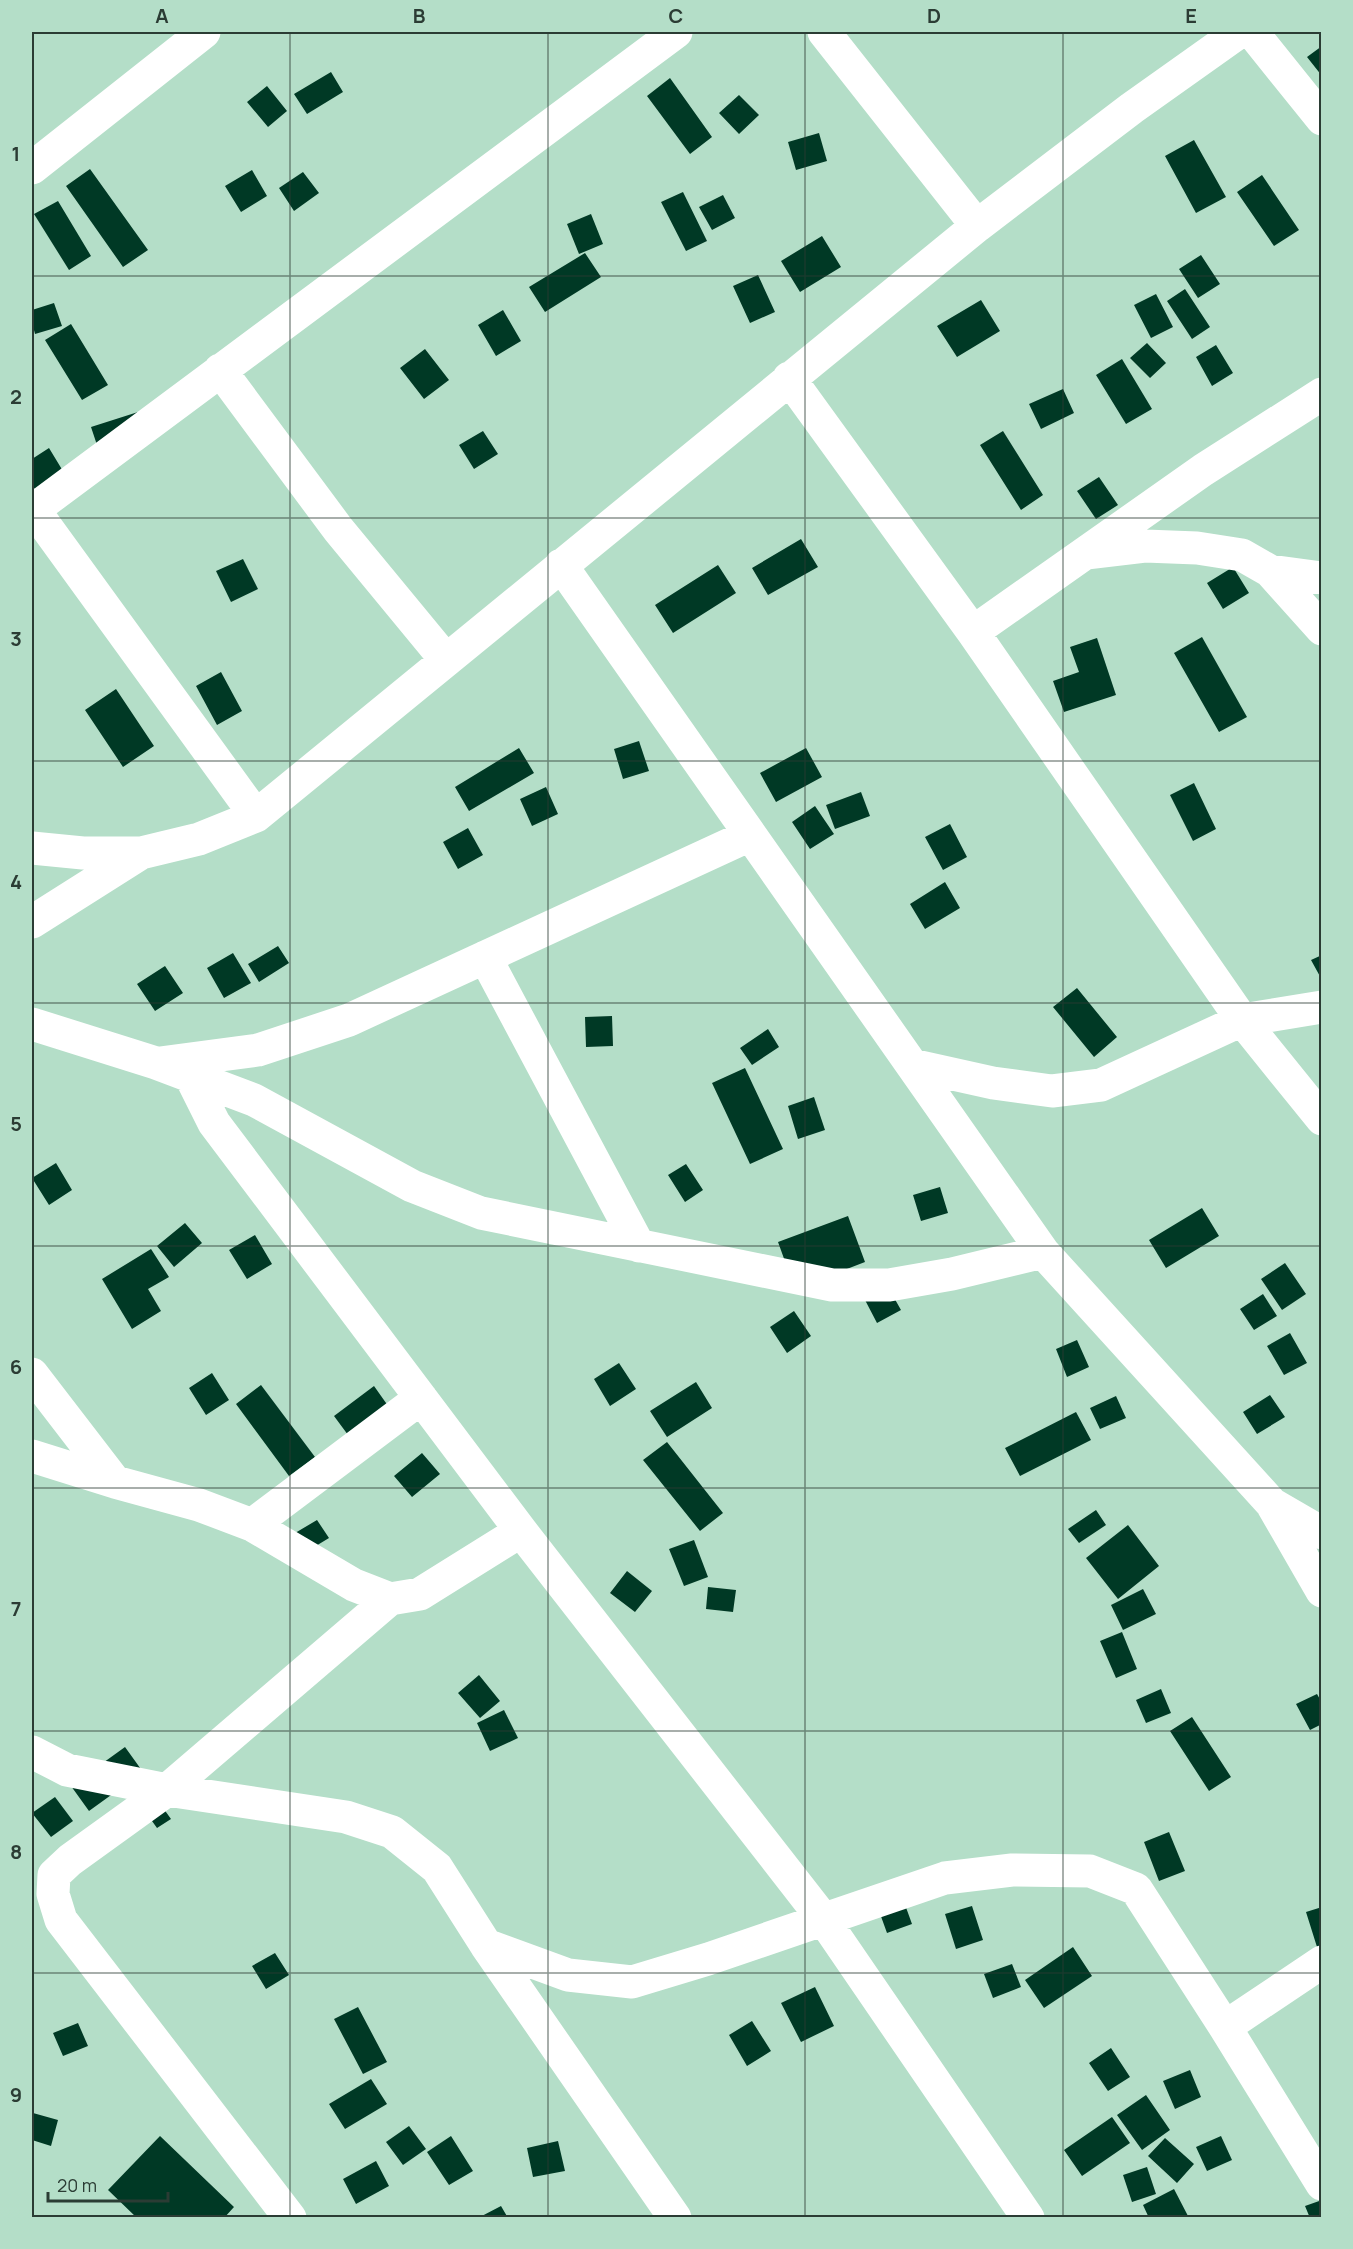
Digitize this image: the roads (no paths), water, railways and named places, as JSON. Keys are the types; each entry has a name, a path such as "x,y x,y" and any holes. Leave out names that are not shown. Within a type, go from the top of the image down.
{"street":[{"path":"32,168 204,32"},
{"path":"256,816 33,510 676,32"},
{"path":"824,32 978,226"},
{"path":"32,848 83,853 141,853 199,839 256,816 789,378 978,226 1132,108 1239,32"},
{"path":"1252,32 1322,119"},
{"path":"220,370 338,529 446,660"},
{"path":"789,378 973,632 1242,1020 1322,1119"},
{"path":"973,632 1081,553 1203,470 1322,394"},
{"path":"1081,553 1144,546 1197,548 1242,555 1270,571 1322,629"},
{"path":"561,565 1043,1252 1272,1504 1322,1591"},
{"path":"1270,571 1322,578"},
{"path":"156,1064 258,1050 349,1020 750,835"},
{"path":"32,922 141,853"},
{"path":"485,957 639,1246"},
{"path":"912,1065 993,1083 1052,1091 1101,1084 1242,1020 1322,1007"},
{"path":"32,1024 156,1064 254,1100 412,1186 481,1213 832,1285 889,1285 952,1274 1043,1252"},
{"path":"191,1077 214,1123 521,1530 824,1920 1028,2217"},
{"path":"32,1374 115,1482"},
{"path":"252,1525 422,1398"},
{"path":"32,1456 199,1505 252,1525 354,1585 390,1599 420,1594 521,1530"},
{"path":"1272,1504 1322,1533"},
{"path":"291,2217 61,1920 53,1894 54,1875 70,1860 167,1790 390,1599"},
{"path":"32,1752 67,1770 167,1790 346,1816 392,1832 437,1868 486,1945 675,2217"},
{"path":"486,1945 568,1975 632,1982 708,1959 945,1878 1012,1870 1090,1871 1136,1889 1322,2184"},
{"path":"1225,2027 1322,1962"}]}
